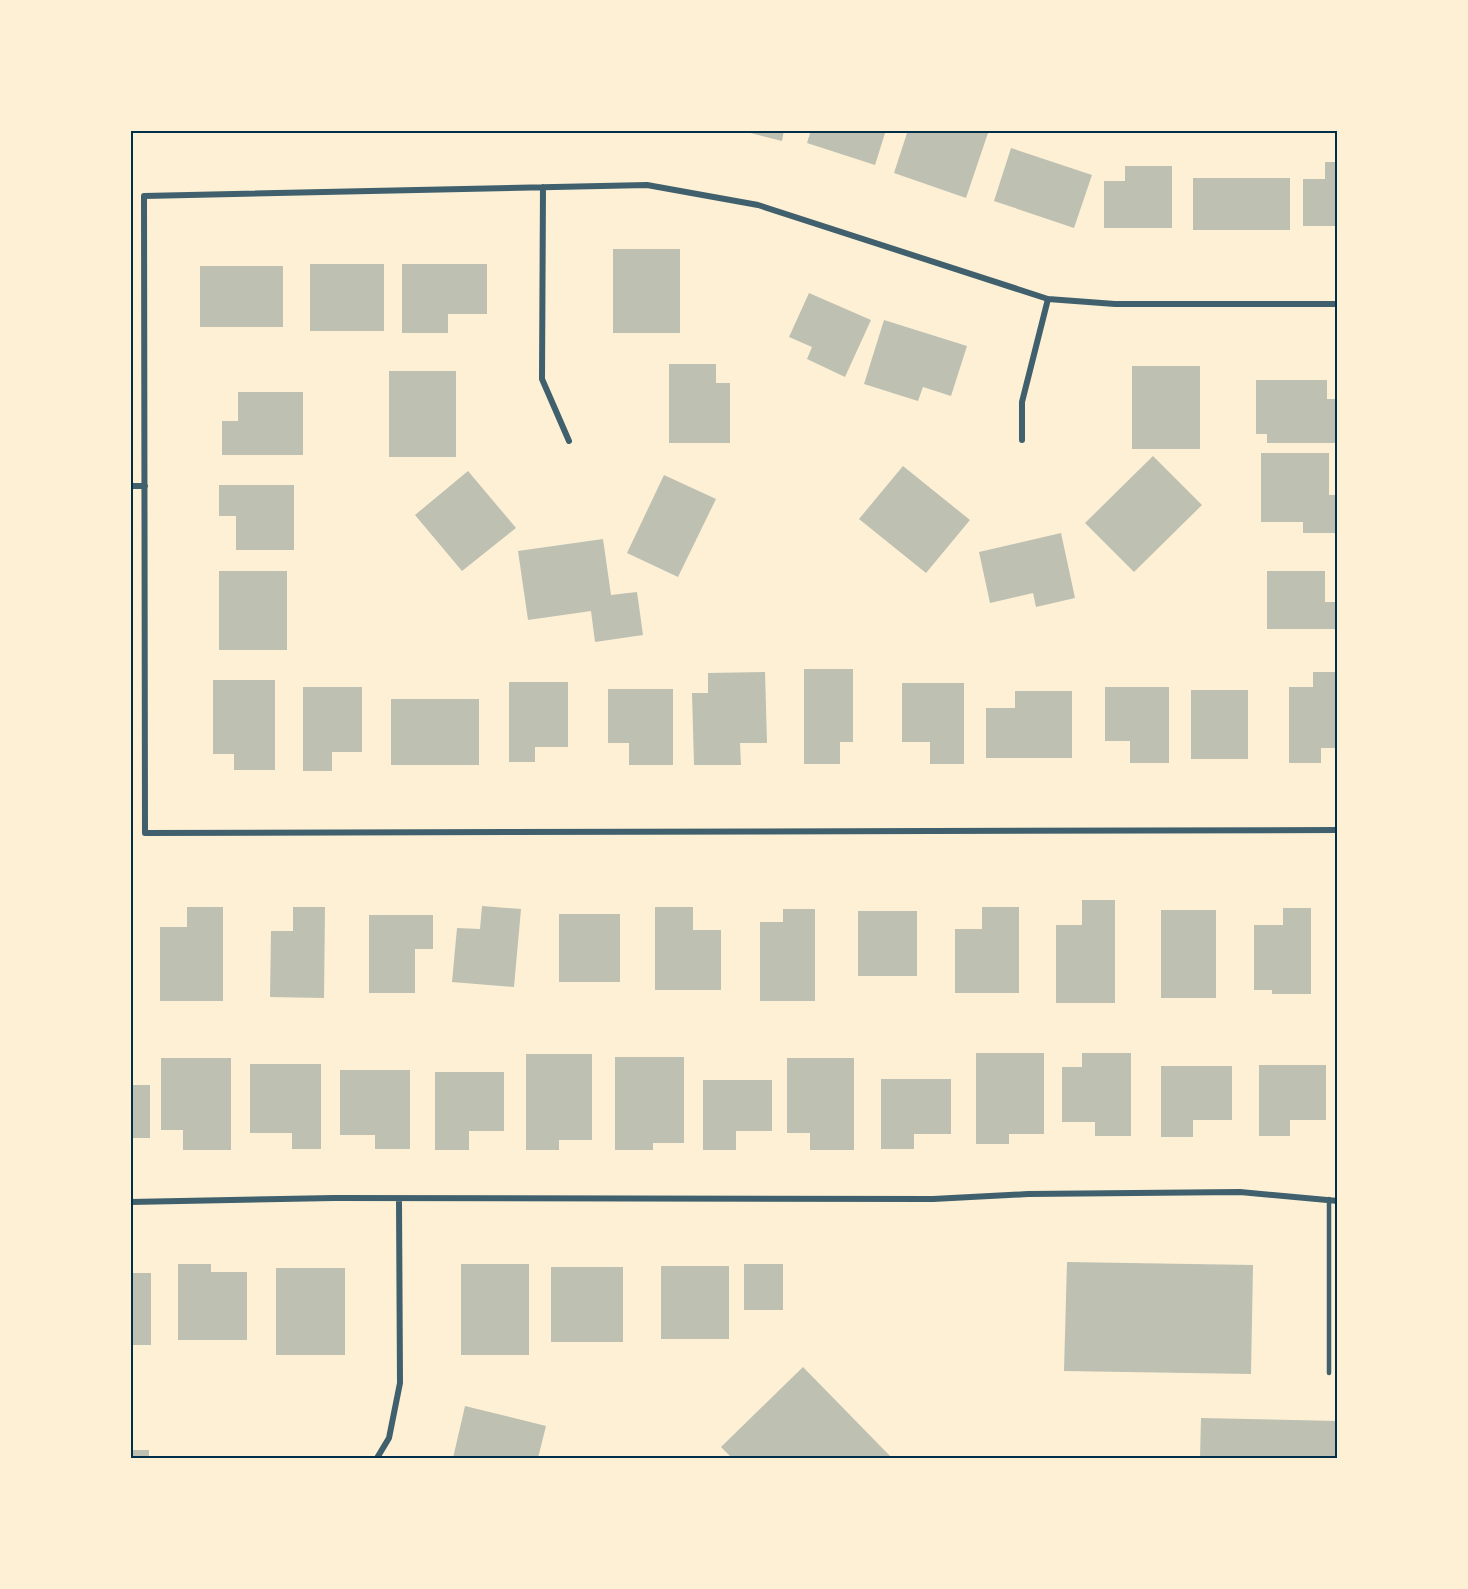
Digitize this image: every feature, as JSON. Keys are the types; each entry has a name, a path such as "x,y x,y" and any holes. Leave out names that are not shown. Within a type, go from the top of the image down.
{"street":[{"path":"1338,304 1116,304 1048,299 758,204 647,184 144,196 145,833 1338,830"},
{"path":"543,187 542,379 569,441"},
{"path":"1022,440 1022,402 1048,299"},
{"path":"130,486 145,486"},
{"path":"130,1202 334,1198 399,1200 933,1199 1028,1194 1240,1192 1338,1201"},
{"path":"377,1458 389,1438 400,1383 399,1200"}],"lane":[{"path":"1329,1199 1329,1373"}],"building":[{"path":"739,130 784,130 782,141"},
{"path":"811,130 886,130 875,165 807,143"},
{"path":"908,130 979,130 988,133 966,198 894,173"},
{"path":"1011,148 1092,175 1074,228 994,201"},
{"path":"1325,162 1338,162 1338,226 1303,226 1303,179 1325,179"},
{"path":"1125,166 1172,166 1172,228 1104,228 1104,181 1125,181"},
{"path":"1193,178 1290,178 1290,230 1193,230"},
{"path":"613,249 680,249 680,333 613,333"},
{"path":"310,264 384,264 384,331 310,331"},
{"path":"402,264 487,264 487,314 448,314 448,333 402,333"},
{"path":"200,266 283,266 283,327 200,327"},
{"path":"809,293 871,320 845,377 807,359 812,347 789,337"},
{"path":"884,320 967,346 951,396 923,387 918,401 864,384"},
{"path":"669,364 716,364 716,383 730,383 730,443 669,443"},
{"path":"1132,366 1200,366 1200,449 1132,449"},
{"path":"389,371 456,371 456,457 389,457"},
{"path":"1256,380 1327,380 1327,399 1338,399 1338,443 1267,443 1267,434 1256,434"},
{"path":"238,392 303,392 303,455 222,455 222,421 238,421"},
{"path":"1261,453 1329,453 1329,495 1338,495 1338,533 1303,533 1303,522 1261,522"},
{"path":"1153,456 1202,505 1134,572 1085,523"},
{"path":"903,466 970,520 926,573 859,519"},
{"path":"468,471 516,528 462,571 415,515"},
{"path":"664,475 716,499 678,577 627,553"},
{"path":"219,485 294,485 294,550 236,550 236,516 219,516"},
{"path":"1061,533 1075,598 1036,607 1033,593 990,603 979,552"},
{"path":"603,539 611,595 637,592 643,635 595,642 591,611 528,620 518,551"},
{"path":"219,571 287,571 287,650 219,650"},
{"path":"1267,571 1325,571 1325,602 1338,602 1338,629 1267,629"},
{"path":"804,669 853,669 853,742 840,742 840,764 804,764"},
{"path":"765,672 767,743 740,743 741,765 694,765 692,693 708,693 708,673"},
{"path":"1313,672 1338,672 1338,748 1321,748 1321,763 1289,763 1289,687 1313,687"},
{"path":"213,680 275,680 275,770 234,770 234,754 213,754"},
{"path":"509,682 568,682 568,747 535,747 535,762 509,762"},
{"path":"902,683 964,683 964,764 930,764 930,742 902,742"},
{"path":"303,687 362,687 362,752 332,752 332,771 303,771"},
{"path":"1105,687 1169,687 1169,763 1130,763 1130,741 1105,741"},
{"path":"608,689 673,689 673,765 629,765 629,743 608,743"},
{"path":"1191,690 1248,690 1248,759 1191,759"},
{"path":"1015,691 1072,691 1072,758 986,758 986,708 1015,708"},
{"path":"391,699 479,699 479,765 391,765"},
{"path":"1082,900 1115,900 1115,1003 1056,1003 1056,925 1082,925"},
{"path":"482,906 521,909 514,987 452,982 457,928 480,929"},
{"path":"187,907 223,907 223,1001 160,1001 160,927 187,927"},
{"path":"293,907 325,907 324,998 270,997 271,931 293,931"},
{"path":"655,907 693,907 693,930 721,930 721,990 655,990"},
{"path":"982,907 1019,907 1019,993 955,993 955,929 982,929"},
{"path":"1283,908 1311,908 1311,994 1272,994 1272,990 1254,990 1254,925 1283,925"},
{"path":"783,909 815,909 815,1001 760,1001 760,922 783,922"},
{"path":"1161,910 1216,910 1216,998 1161,998"},
{"path":"858,911 917,911 917,976 858,976"},
{"path":"559,914 620,914 620,982 559,982"},
{"path":"369,915 433,915 433,949 415,949 415,993 369,993"},
{"path":"976,1053 1044,1053 1044,1134 1009,1134 1009,1144 976,1144"},
{"path":"1082,1053 1131,1053 1131,1136 1095,1136 1095,1122 1062,1122 1062,1067 1082,1067"},
{"path":"526,1054 592,1054 592,1140 559,1140 559,1150 526,1150"},
{"path":"615,1057 684,1057 684,1143 653,1143 653,1150 615,1150"},
{"path":"161,1058 231,1058 231,1150 183,1150 183,1130 161,1130"},
{"path":"787,1058 854,1058 854,1150 810,1150 810,1133 787,1133"},
{"path":"250,1064 321,1064 321,1149 292,1149 292,1133 250,1133"},
{"path":"1259,1065 1326,1065 1326,1120 1290,1120 1290,1136 1259,1136"},
{"path":"1161,1066 1232,1066 1232,1120 1193,1120 1193,1137 1161,1137"},
{"path":"340,1070 410,1070 410,1149 375,1149 375,1135 340,1135"},
{"path":"435,1072 504,1072 504,1131 469,1131 469,1150 435,1150"},
{"path":"881,1079 951,1079 951,1134 914,1134 914,1149 881,1149"},
{"path":"703,1080 772,1080 772,1131 736,1131 736,1150 703,1150"},
{"path":"130,1085 150,1085 150,1138 130,1138"},
{"path":"1067,1262 1253,1265 1251,1374 1064,1371"},
{"path":"178,1264 211,1264 211,1272 247,1272 247,1340 178,1340"},
{"path":"461,1264 529,1264 529,1355 461,1355"},
{"path":"744,1264 783,1264 783,1310 744,1310"},
{"path":"661,1266 729,1266 729,1339 661,1339"},
{"path":"551,1267 623,1267 623,1342 551,1342"},
{"path":"276,1268 345,1268 345,1355 276,1355"},
{"path":"130,1273 151,1273 151,1345 130,1345"},
{"path":"803,1367 892,1458 732,1458 721,1447"},
{"path":"465,1406 546,1426 538,1458 453,1458"},
{"path":"1201,1418 1338,1421 1338,1458 1200,1458"},
{"path":"130,1450 149,1450 149,1458 130,1458"}]}
